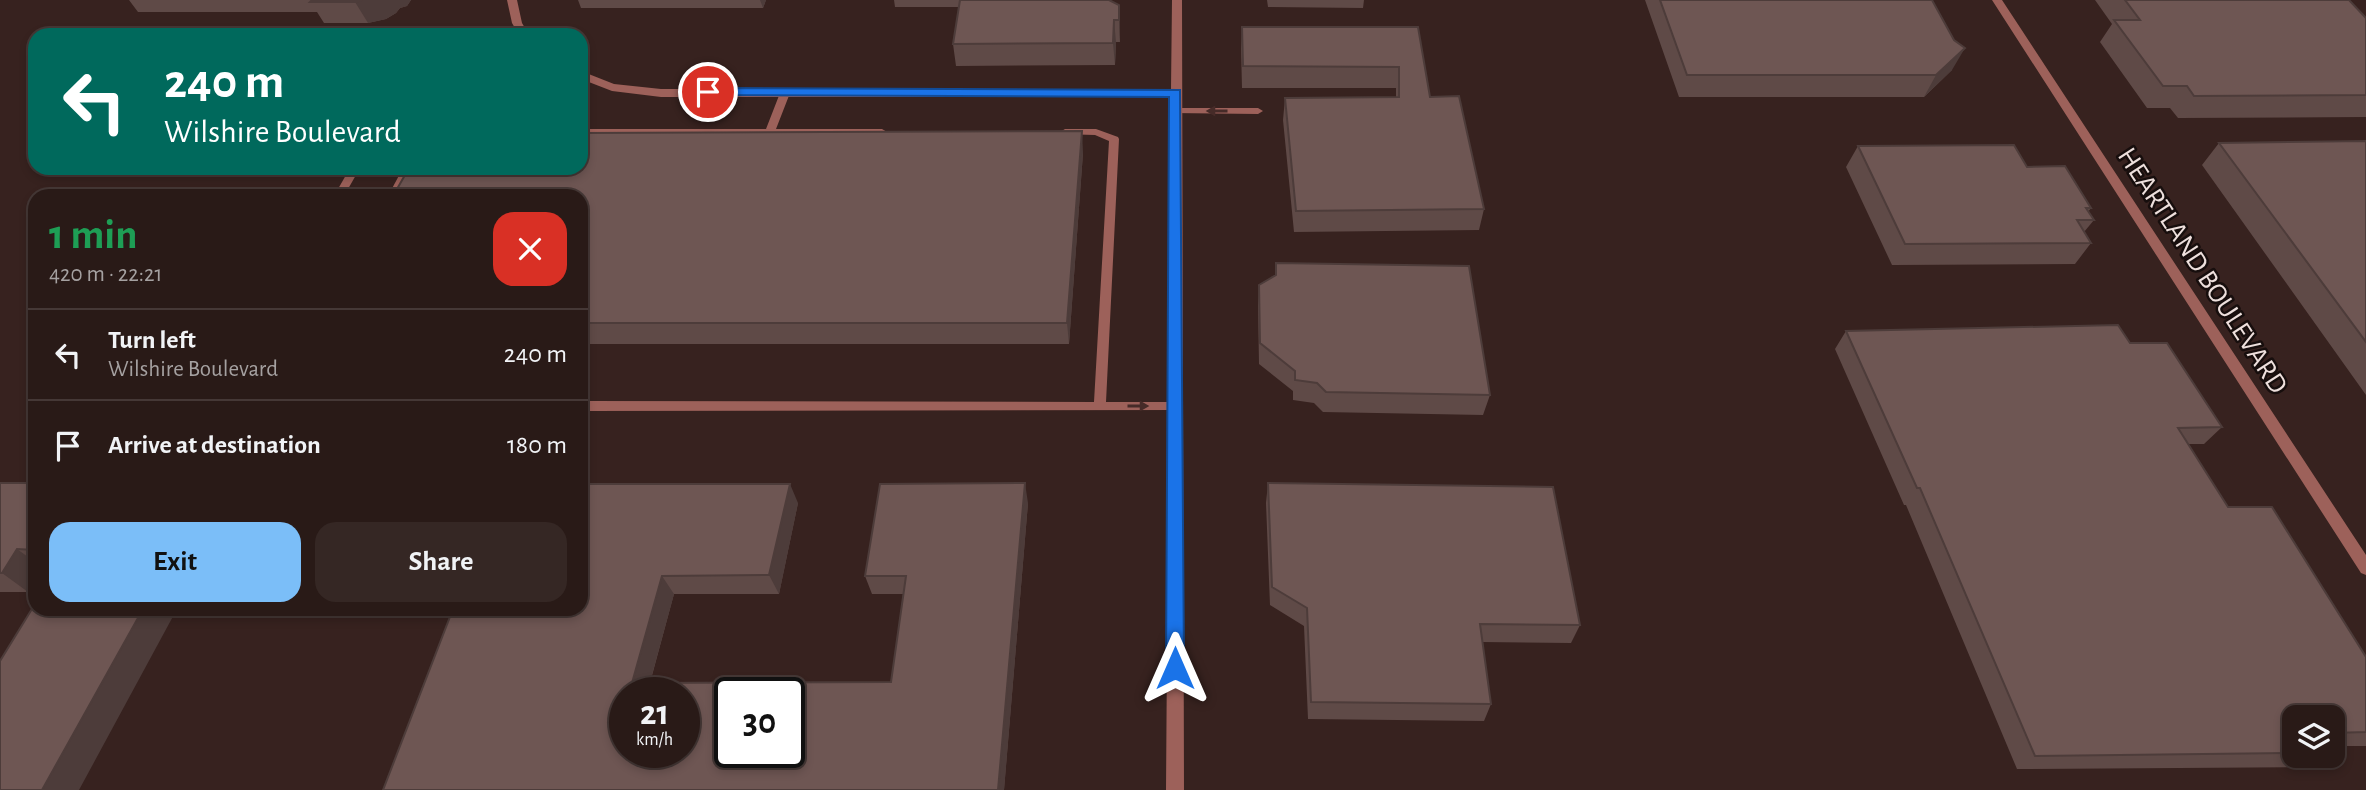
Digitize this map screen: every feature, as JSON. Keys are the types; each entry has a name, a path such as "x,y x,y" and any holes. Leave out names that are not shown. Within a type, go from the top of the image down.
{"street":[{"path":"512,0 520,28"},
{"path":"1175,790 1177,0"},
{"name":"HEARTLAND BOULEVARD","path":"1997,0 2366,568"},
{"path":"588,78 612,87 661,93 1176,93"}],"lane":[{"path":"770,131 785,93"},
{"path":"1175,111 1258,111"},
{"path":"588,132 892,132"},
{"path":"1055,132 1096,132 1114,139 1100,406"},
{"path":"588,406 1175,407"}],"building":[{"path":"312,0 362,0 310,2"},
{"path":"960,0 1109,0 1119,5 1119,20 1114,20 1113,43 953,44"},
{"path":"1660,0 1932,0 1954,40 1965,48 1936,75 1687,75"},
{"path":"2125,0 2349,0 2366,18 2366,95 2194,96 2187,86 2163,86 2114,20 2140,20"},
{"path":"1242,27 1418,27 1430,97 1459,96 1484,209 1296,211 1285,98 1399,97 1399,67 1243,66"},
{"path":"1082,131 1067,323 588,323 588,189 397,189 405,175 588,175 588,133"},
{"path":"2366,141 2366,342 2219,143"},
{"path":"2014,145 2027,167 2065,166 2091,208 2086,208 2094,220 2077,220 2091,243 1905,244 1858,146"},
{"path":"1276,263 1469,266 1490,395 1326,392 1317,383 1295,380 1295,371 1260,343 1259,285 1276,275"},
{"path":"2118,325 2130,343 2167,343 2222,427 2178,428 2228,507 2272,507 2366,657 2366,732 2345,733 2345,705 2282,705 2282,753 2035,756 1920,488 1917,488 1846,331"},
{"path":"0,483 28,483 28,550 17,549 0,573"},
{"path":"1025,483 998,790 383,790 450,616 588,616 588,484 790,484 769,575 662,576 634,677 609,677 609,768 700,768 700,683 714,683 714,768 805,768 805,682 891,682 906,576 865,576 880,484"},
{"path":"1268,483 1553,487 1580,625 1480,624 1491,704 1311,702 1307,608 1272,587"},
{"path":"28,615 139,616 42,790 0,790 0,661"}],"route":[{"path":"708,92 1176,93 1175,668"}]}
